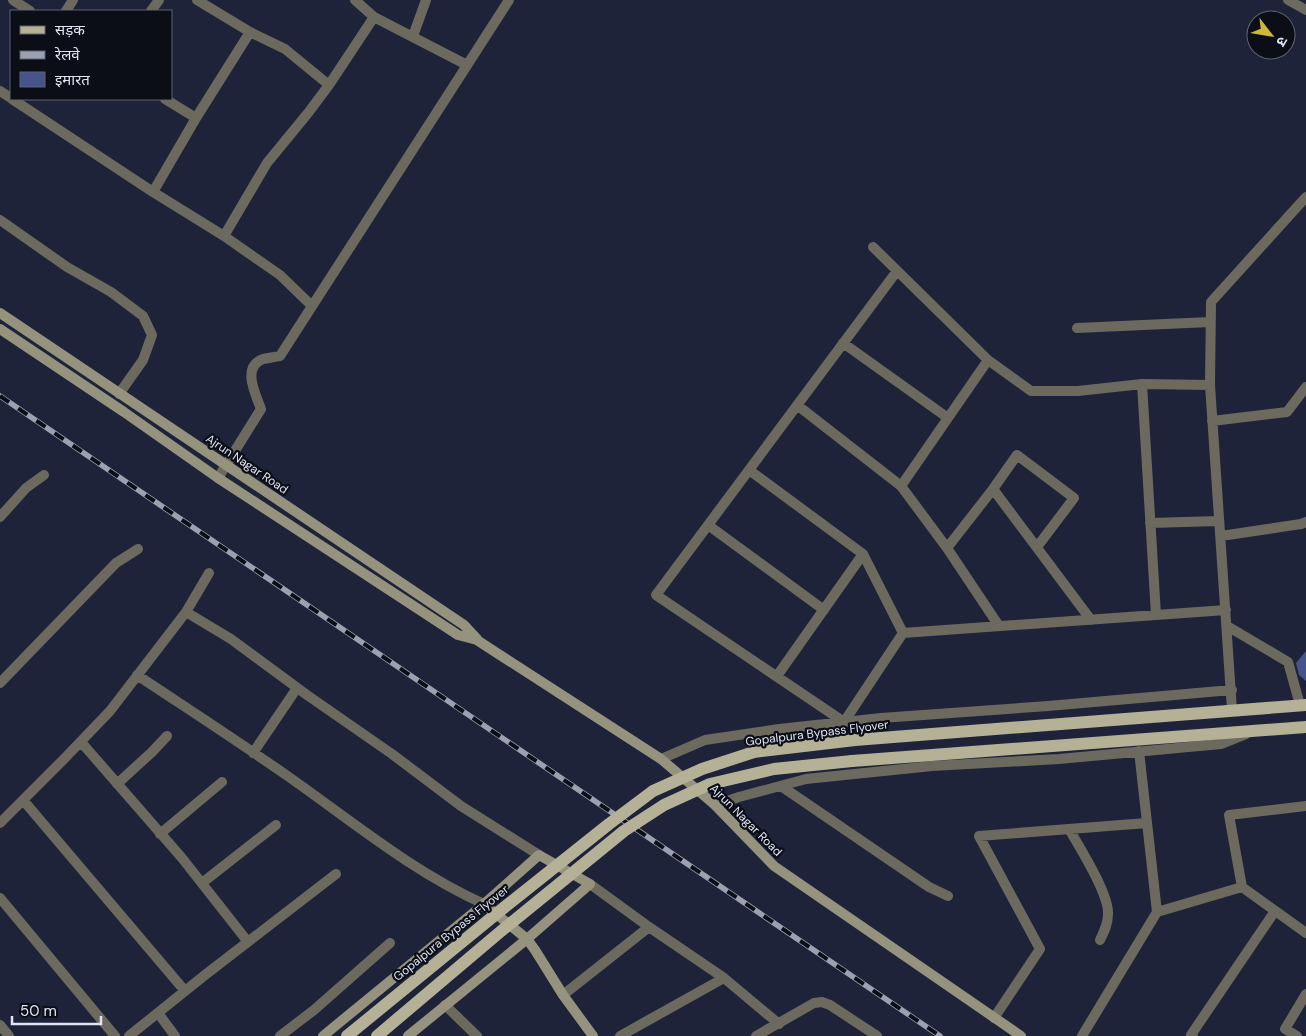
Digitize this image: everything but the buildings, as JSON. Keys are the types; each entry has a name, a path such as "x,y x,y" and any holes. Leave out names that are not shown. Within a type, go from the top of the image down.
{"main road":[{"name":"Gopalpura Bypass Flyover","path":"347,1036 609,824 653,791 702,769 754,752 846,741 1303,705"},
{"path":"377,1036 624,831 664,805 710,784 774,770 852,761 1306,727"}],"street":[{"path":"13,0 28,10"},
{"path":"198,0 250,32 286,49 329,85"},
{"path":"355,0 374,17 467,65"},
{"path":"413,36 426,0"},
{"path":"218,478 261,409 251,380 252,368 261,360 280,356 509,0"},
{"path":"1288,0 1306,10"},
{"path":"224,236 267,163 329,85 374,17"},
{"path":"153,192 196,118 250,32"},
{"path":"13,100 224,236 280,275 312,306"},
{"path":"167,100 196,118"},
{"path":"1232,710 1210,385 1210,302 1306,197"},
{"path":"0,220 67,267 111,292 143,316 152,335 143,360 119,394"},
{"path":"873,247 988,360 1031,391 1078,391 1142,384 1210,385"},
{"path":"844,722 656,595 897,270"},
{"name":"Ajrun Nagar Road","path":"0,313 464,625 477,640 661,759 715,805 774,866 1021,1036"},
{"path":"1077,328 1210,322"},
{"name":"Ajrun Nagar Road","path":"0,329 218,478 458,635 477,640"},
{"path":"843,343 948,418"},
{"path":"901,486 988,360"},
{"path":"1142,384 1156,615"},
{"path":"1212,421 1287,412 1306,387"},
{"path":"797,405 901,486 947,548 999,626"},
{"path":"947,548 1017,455 1074,498 1037,548"},
{"path":"749,470 863,554 903,633"},
{"path":"0,517 26,488 44,475"},
{"path":"993,489 1090,620"},
{"path":"1150,522 1220,520"},
{"path":"1221,536 1306,522"},
{"path":"708,525 824,610"},
{"path":"0,683 116,563 138,549"},
{"path":"777,676 863,554"},
{"path":"0,823 110,711 186,612 209,573"},
{"path":"903,633 1226,610"},
{"path":"186,612 231,639 297,688 392,754 461,806 539,855 590,884 724,978 779,1024"},
{"path":"1227,626 1288,662 1303,705"},
{"path":"844,722 903,633"},
{"path":"137,675 253,752 401,857 461,893 484,904 527,939 563,995 593,1036"},
{"path":"253,752 297,688"},
{"path":"661,759 705,740 779,728 1232,690"},
{"path":"715,805 738,796 806,780 932,766 1059,759 1220,744 1251,731"},
{"path":"117,784 167,736"},
{"path":"81,742 202,883 248,942"},
{"path":"1082,1036 1157,912 1139,751"},
{"path":"160,834 222,782"},
{"path":"781,786 929,887 948,896"},
{"path":"23,800 185,991"},
{"path":"1306,806 1229,815 1242,887 1306,933"},
{"path":"994,1018 1040,948 979,836 1147,823"},
{"path":"202,883 276,825"},
{"path":"1069,829 1102,889 1107,903 1108,915 1105,930 1100,940"},
{"path":"323,1036 484,904 539,855"},
{"path":"129,1036 336,874"},
{"path":"408,1036 527,939 590,884"},
{"path":"1157,912 1242,887"},
{"path":"0,898 115,1036"},
{"path":"1193,1036 1191,1035 1275,911"},
{"path":"563,995 649,927"},
{"path":"280,1036 314,1010 390,943"},
{"path":"620,1036 724,978"},
{"path":"1297,1036 1285,1029 1306,994"},
{"path":"756,1036 814,1003 822,1002 830,1004 877,1036"},
{"path":"445,1005 477,1036"},
{"path":"158,1013 175,1036"},
{"path":"0,1025 9,1036"}],"railway":[{"path":"0,396 940,1036"}]}
